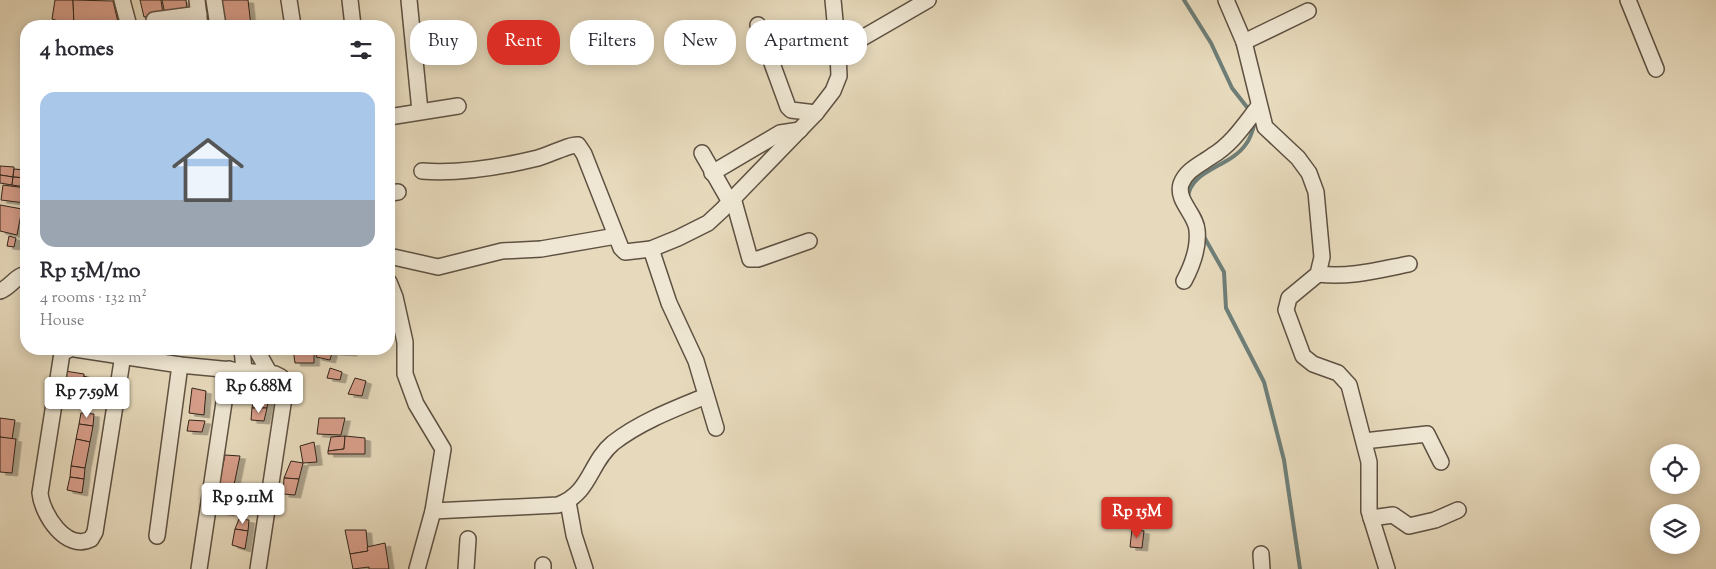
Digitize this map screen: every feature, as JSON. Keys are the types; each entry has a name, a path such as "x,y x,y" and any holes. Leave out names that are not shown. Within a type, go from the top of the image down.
{"street":[{"path":"122,0 127,20"},
{"path":"214,0 217,20"},
{"path":"289,0 292,20"},
{"path":"350,0 352,20"},
{"path":"409,0 420,111"},
{"path":"832,0 834,20"},
{"path":"867,35 928,0"},
{"path":"1226,0 1244,42 1254,112 1265,126 1298,158 1309,173 1314,184 1322,242 1322,257 1318,274 1289,298 1286,310 1303,356 1313,364 1338,373 1349,385 1364,441 1370,475 1368,497 1371,518 1387,569"},
{"path":"1628,0 1656,69"},
{"path":"1244,42 1308,11"},
{"path":"154,20 199,13"},
{"path":"773,65 788,107 791,110 816,113"},
{"path":"422,171 444,172 505,164 540,157 578,145 584,154 616,236 625,252 651,249 708,223 732,200 816,113 837,85 838,65"},
{"path":"395,117 458,106"},
{"path":"1184,282 1194,259 1197,229 1183,200 1180,190 1182,182 1186,174 1193,168 1231,142 1254,112"},
{"path":"712,173 780,133 800,130"},
{"path":"702,153 712,173 732,200 750,259 758,259 809,241"},
{"path":"395,257 438,267 502,251 541,249 616,236"},
{"path":"651,249 669,304 696,361 716,428"},
{"path":"1318,274 1359,275 1408,264"},
{"path":"0,291 7,289 20,276"},
{"path":"395,297 405,342 405,374 416,404 443,449 433,512 417,569"},
{"path":"62,355 40,494 43,507 49,519 64,535 76,542 91,539 95,532 123,355 180,365 244,370 281,377 285,391 258,569"},
{"path":"243,355 244,370"},
{"path":"259,355 270,374"},
{"path":"157,536 180,365"},
{"path":"199,569 229,370"},
{"path":"433,512 558,505 568,502 578,494 602,454 613,444 646,423 706,396"},
{"path":"1364,441 1427,434 1441,462"},
{"path":"568,502 574,535 585,569"},
{"path":"1371,518 1393,515 1409,526 1435,520 1458,510"},
{"path":"466,569 468,540"}],"building":[{"path":"55,0 73,0 74,20 52,19"},
{"path":"73,0 113,1 118,20 74,20"},
{"path":"140,0 161,0 163,14 144,17"},
{"path":"162,0 186,0 187,9 165,14"},
{"path":"216,0 248,0 250,20 218,20"},
{"path":"0,166 14,167 13,177 0,175"},
{"path":"14,169 20,170 20,178 13,177"},
{"path":"0,175 13,177 12,185 0,183"},
{"path":"13,177 20,178 20,186 12,185"},
{"path":"3,185 20,187 20,202 1,200"},
{"path":"0,205 20,209 17,235 0,231"},
{"path":"9,236 16,238 14,247 7,246"},
{"path":"294,355 314,355 314,363 295,363"},
{"path":"317,355 331,355 330,360 316,357"},
{"path":"330,368 342,372 340,380 327,378"},
{"path":"65,371 84,374 83,387 61,383"},
{"path":"84,376 100,382 99,390 83,387"},
{"path":"355,378 366,381 362,396 348,394"},
{"path":"68,384 83,387 81,398 66,395"},
{"path":"83,387 99,390 98,400 81,398"},
{"path":"192,388 206,391 204,415 189,413"},
{"path":"255,391 269,394 267,408 252,408"},
{"path":"252,408 267,408 264,421 251,420"},
{"path":"81,413 94,414 93,426 79,424"},
{"path":"0,418 15,420 12,439 0,437"},
{"path":"319,418 345,418 341,435 317,434"},
{"path":"189,420 205,421 202,432 187,431"},
{"path":"79,424 93,426 90,442 76,439"},
{"path":"345,436 344,449 328,451 331,437"},
{"path":"345,436 365,438 365,454 328,454 328,451 344,449"},
{"path":"0,437 16,439 12,473 0,472"},
{"path":"76,439 90,442 85,468 71,466"},
{"path":"314,442 317,462 303,463 300,446"},
{"path":"225,455 240,456 234,485 219,484"},
{"path":"291,461 303,463 299,479 284,478"},
{"path":"71,466 85,468 84,479 70,477"},
{"path":"70,477 84,479 82,493 67,490"},
{"path":"284,478 299,479 295,495 283,494"},
{"path":"219,484 236,486 229,513 216,511"},
{"path":"243,489 254,491 250,511 238,509"},
{"path":"239,519 249,520 248,531 235,529"},
{"path":"235,529 248,531 245,549 232,545"},
{"path":"1132,529 1144,531 1142,548 1130,547"},
{"path":"345,530 366,530 368,551 350,554"},
{"path":"385,543 389,569 369,569 369,567 353,569 350,554 368,551 367,547"}],"waterway":[{"path":"1184,0 1211,43 1232,88 1250,111"},
{"path":"1188,198 1190,189 1195,181 1239,152 1249,139 1255,122"},
{"path":"1203,235 1224,272 1226,308 1264,382 1284,460 1300,569"}]}
